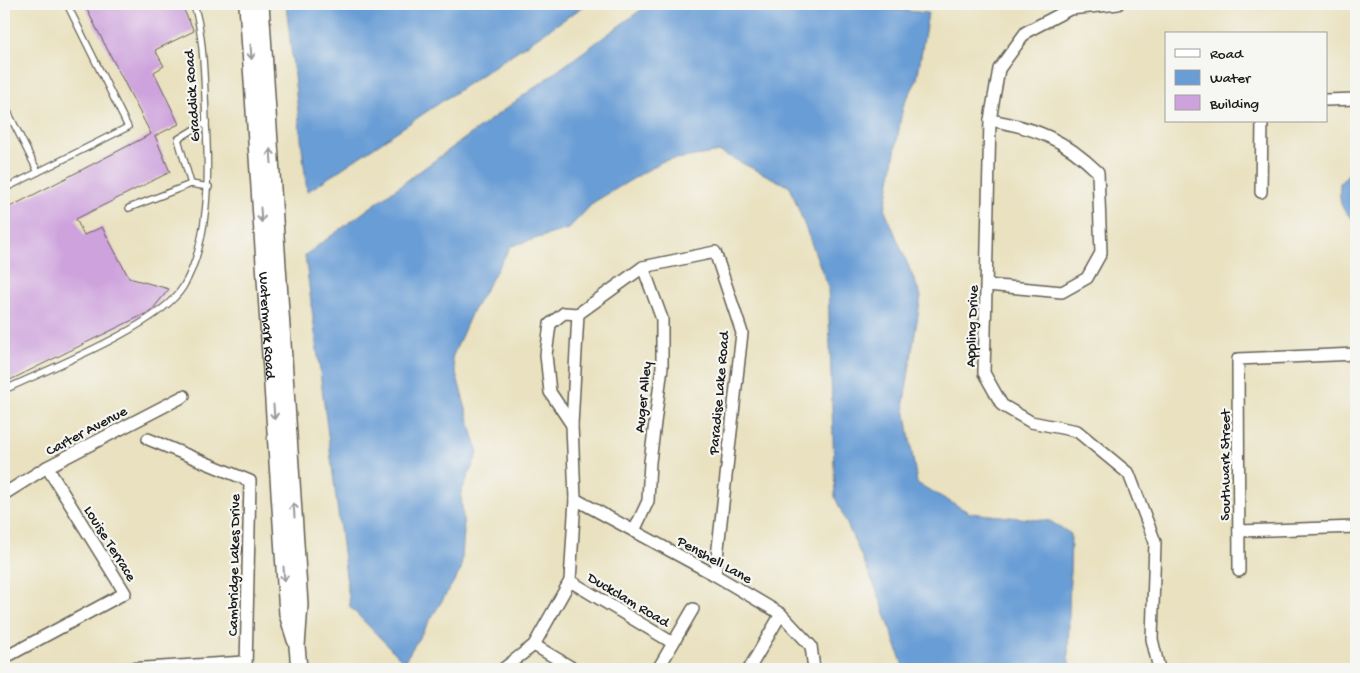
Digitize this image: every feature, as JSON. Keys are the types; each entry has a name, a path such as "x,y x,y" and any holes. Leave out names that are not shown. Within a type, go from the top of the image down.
{"street":[{"name":"Watermark Road","path":"247,4 286,614 297,646"},
{"name":"Watermark Road","path":"262,4 300,605 297,646 298,669"},
{"name":"Appling Drive","path":"1118,4 1070,9 1026,32 999,69 990,120 984,373 1002,405 1031,422 1077,431 1128,474 1155,542 1152,639 1159,669"},
{"path":"1328,100 1356,99"},
{"path":"987,285 1062,292 1087,278 1101,253 1098,172 1077,151 1027,126 990,120"},
{"path":"1261,192 1262,122"},
{"name":"Paradise Lake Road","path":"572,425 550,392 546,355 550,324 564,313 578,314 643,267 715,252 742,334 715,575"},
{"name":"Auger Alley","path":"634,531 648,501 650,462 662,367 662,319 643,267"},
{"path":"503,669 534,645 570,581 575,499 572,425 578,314"},
{"name":"Southwark Street","path":"1239,571 1238,359 1356,354"},
{"name":"Carter Avenue","path":"4,494 47,468 184,396"},
{"name":"Cambridge Lakes Drive","path":"148,439 250,481 246,666"},
{"name":"Louise Terrace","path":"4,658 125,593 47,468"},
{"name":"Penshell Lane","path":"575,499 715,575 781,614 811,646 814,669"},
{"path":"1239,531 1356,527"},
{"name":"Duckclam Road","path":"570,581 673,642"},
{"path":"658,669 693,609"},
{"path":"749,669 781,614"},
{"path":"534,645 574,669"},
{"path":"128,669 246,666"}],"lane":[{"path":"4,189 128,127 67,4"},
{"name":"Graddick Road","path":"4,390 122,334 159,312 182,288 196,257 209,187 200,35 193,4"},
{"path":"4,104 38,172"},
{"path":"192,184 178,139 206,122"},
{"path":"129,208 192,184 209,187"}],"water":[{"path":"286,4 587,4 307,192"},
{"path":"649,4 838,4 928,13 917,80 903,106 885,210 921,296 904,402 917,483 970,513 1050,521 1071,534 1068,659 1072,669 904,669 879,596 835,497 828,287 790,187 720,152 663,161 594,202 568,229 511,246 471,314 452,358 478,453 461,493 464,532 461,570 404,662 350,607 305,255"},
{"path":"1356,170 1356,222 1342,206 1340,201 1340,183 1351,171"}],"building":[{"path":"84,4 181,4 194,31 155,50 164,66 154,72 179,124 155,136 170,172 76,219 84,235 102,227 129,278 169,289 151,311 4,383 4,210 151,134"}]}
